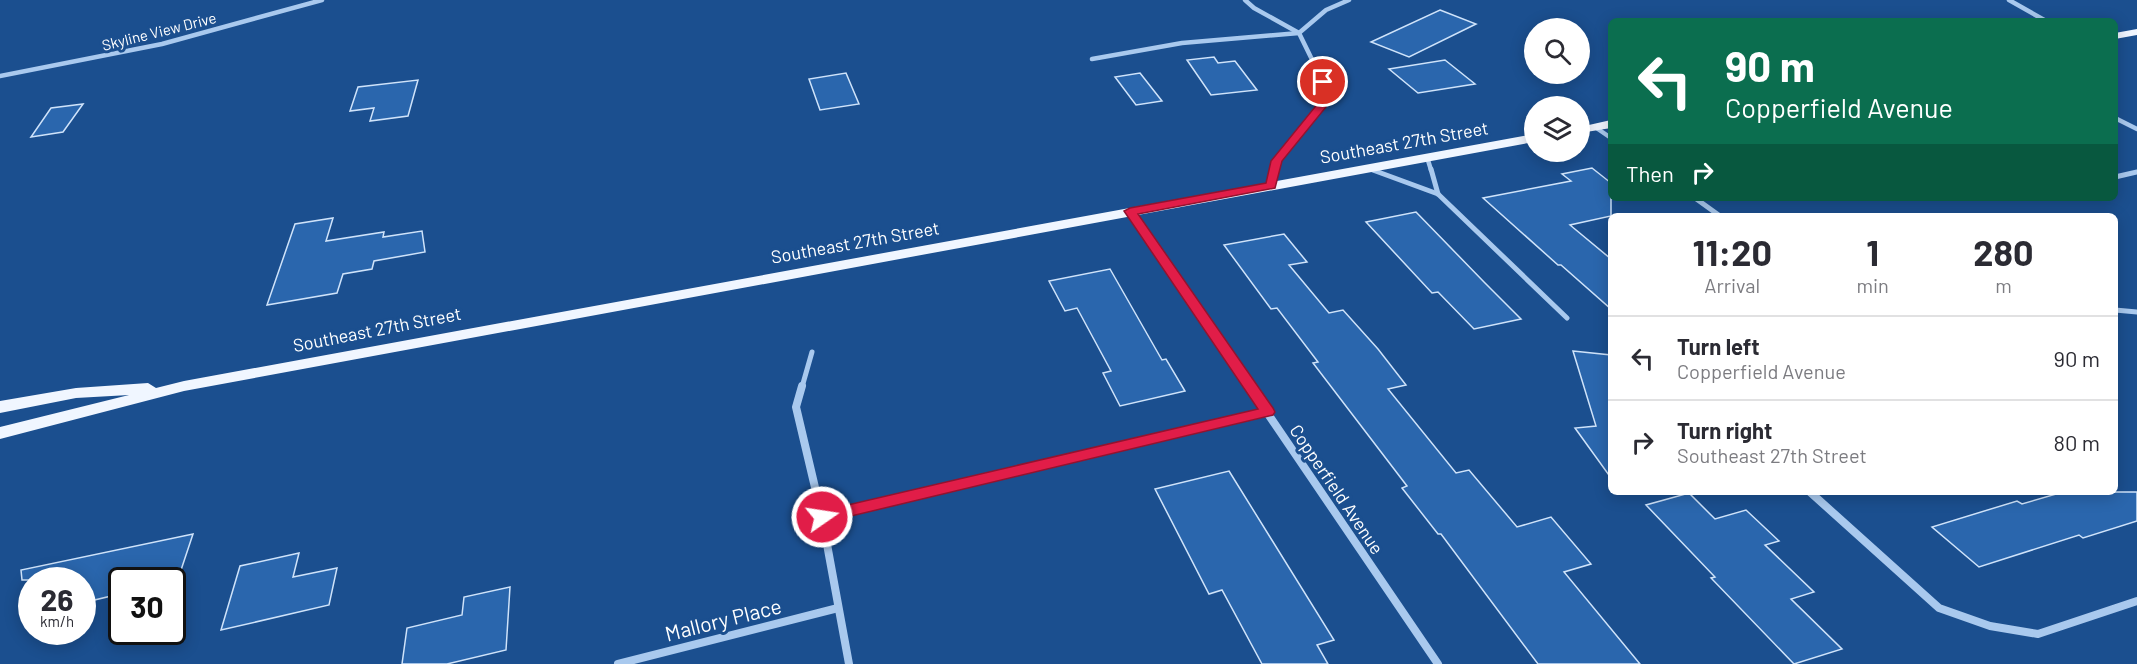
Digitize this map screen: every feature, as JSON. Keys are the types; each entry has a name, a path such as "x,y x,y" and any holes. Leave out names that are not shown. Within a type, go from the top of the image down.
{"main road":[{"path":"2118,35 2137,32"},
{"path":"1590,128 1608,125"},
{"name":"Southeast 27th Street","path":"0,433 184,386 1524,140"},
{"name":"Southeast 27th Street","path":"0,407 76,393 184,386"}],"street":[{"name":"Skyline View Drive","path":"0,76 109,57 199,35 322,0"},
{"path":"1245,0 1254,8 1299,33 1323,82 1321,107 1276,161 1271,186"},
{"path":"1092,59 1182,43 1299,33 1326,10 1349,0"},
{"path":"2009,0 2041,18"},
{"path":"2118,120 2137,129"},
{"path":"1595,127 1608,136"},
{"path":"1427,157 1438,194"},
{"path":"1367,168 1438,194 1568,318"},
{"path":"2118,176 2137,172"},
{"path":"1699,201 1716,213"},
{"name":"Copperfield Avenue","path":"1130,211 1438,664"},
{"path":"2118,310 2137,312"},
{"path":"812,352 796,407 822,517 849,664"},
{"path":"822,517 1268,412"},
{"path":"1813,495 1939,608 1990,626 2038,634 2137,601"},
{"name":"Mallory Place","path":"618,664 838,608"}],"building":[{"path":"1440,10 1476,24 1409,57 1371,42"},
{"path":"1214,57 1218,63 1235,61 1257,90 1211,95 1187,60"},
{"path":"1445,60 1475,84 1418,93 1389,69"},
{"path":"846,73 859,104 820,110 809,79"},
{"path":"1140,73 1162,101 1136,105 1115,77"},
{"path":"418,80 408,116 370,121 374,108 350,111 358,87"},
{"path":"83,104 63,132 31,137 51,108"},
{"path":"1592,168 1608,181 1608,201 1611,201 1611,213 1608,213 1608,217 1570,225 1608,257 1608,306 1483,198 1571,181 1562,174"},
{"path":"1416,212 1521,319 1474,329 1438,292 1432,293 1366,222"},
{"path":"333,218 326,241 384,232 383,237 422,231 425,252 374,261 372,269 343,274 337,293 267,305 295,224"},
{"path":"1284,234 1307,262 1289,265 1329,313 1343,310 1378,349 1406,385 1388,389 1456,473 1469,470 1517,527 1551,517 1591,564 1564,572 1640,664 1538,664 1441,534 1438,534 1402,488 1407,486 1313,363 1318,362 1277,308 1271,309 1224,245"},
{"path":"1110,269 1162,360 1166,359 1185,391 1120,406 1103,373 1111,371 1077,308 1065,311 1049,281"},
{"path":"1573,351 1608,355 1608,474 1575,428 1596,426"},
{"path":"1229,471 1334,640 1317,645 1328,664 1262,664 1222,590 1209,594 1155,489"},
{"path":"2118,492 2137,492 2137,521 2083,538 2079,535 1979,567 1932,527 2017,501 2022,504 2053,495 2118,495"},
{"path":"1682,495 1691,495 1715,519 1746,510 1779,541 1765,545 1814,592 1791,599 1842,649 1794,664 1711,578 1715,577 1646,505"},
{"path":"193,534 182,567 108,567 108,597 96,600 96,567 35,567"},
{"path":"299,553 293,577 337,568 329,605 221,630 240,566"},
{"path":"510,587 506,650 447,664 402,664 407,628 462,615 464,597"}],"route":[{"path":"822,517 1268,412 1130,211 1271,186 1276,161 1321,107 1323,82"}]}
